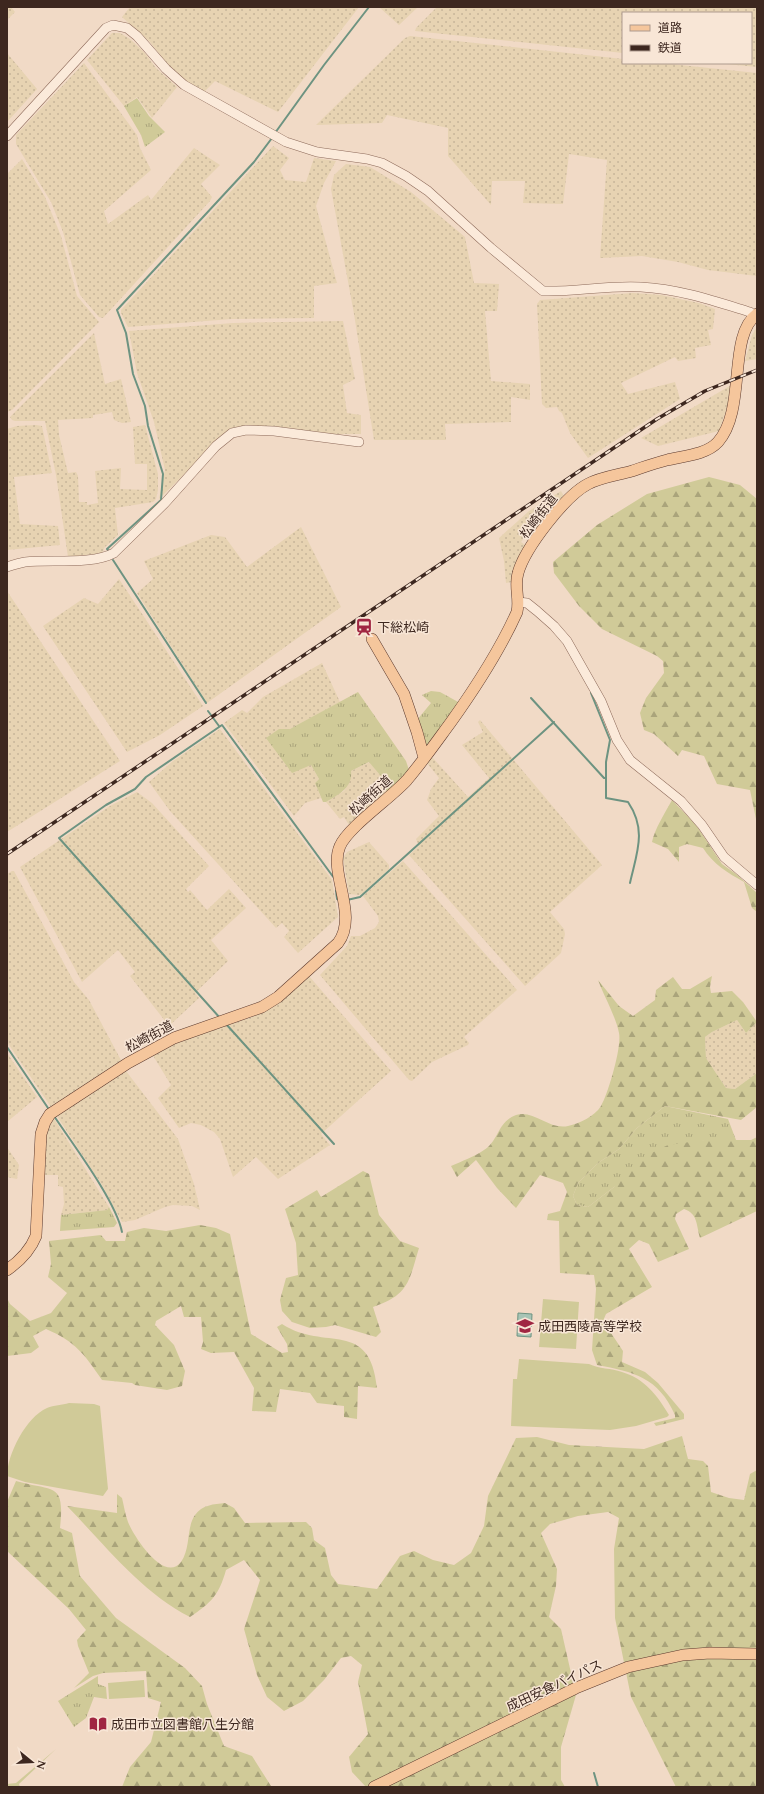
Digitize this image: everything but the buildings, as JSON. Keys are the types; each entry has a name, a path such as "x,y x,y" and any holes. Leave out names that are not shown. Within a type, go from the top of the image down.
{"main road":[{"name":"松崎街道","path":"7,1270 24,1255 36,1236 39,1202 41,1134 45,1122 50,1114 128,1063 174,1038 262,1008 278,997 338,943 344,933 346,917 337,861 339,847 353,829 396,791 424,758 484,674 517,612 518,602 516,578 521,564 539,536 576,492 597,480 706,450 719,440 732,412 737,389 743,338 748,323 756,315"},
{"path":"372,639 404,694 424,758"},
{"name":"成田安食バイパス","path":"374,1787 556,1698 611,1674 661,1659 696,1654 757,1654"}],"street":[{"path":"7,136 102,32 114,25 127,28 138,36 166,69 184,85 274,136 303,149 368,159 382,163 406,176 428,191 491,248 543,291 627,287 662,289 693,294 756,315"},
{"path":"7,567 24,562 105,557 114,553 165,503 216,446 237,431 246,430 274,432 359,442"},
{"path":"518,602 527,603 554,626 567,641 598,695 617,740 630,760 681,801 702,825 724,857 757,886"}],"shaded area":[{"path":"7,7 11,7 15,12 7,20"},
{"path":"130,7 359,7 278,112 215,81 204,92 181,78 150,42 122,17"},
{"path":"379,7 418,7 399,25"},
{"path":"437,7 757,7 757,67 726,64 752,64 752,12 622,12 622,53 415,31 416,28"},
{"path":"112,33 120,33 130,39 144,52 156,68 177,87 152,118 137,97 124,106 87,60"},
{"path":"410,36 622,59 622,64 671,64 757,73 757,276 708,270 678,262 642,256 600,258 607,160 569,154 563,204 523,203 525,181 492,181 491,205 448,156 448,128 387,115 382,123 316,125 405,38"},
{"path":"7,53 37,89 7,122"},
{"path":"84,63 137,135 140,148 151,170 104,211 108,224 148,195 151,200 194,148 220,165 201,184 212,197 210,201 103,318 99,317 80,295 63,232 51,202 16,144 16,135"},
{"path":"273,146 289,158 280,170 285,180 306,182 314,158 336,161 324,183 316,206 337,283 314,286 314,318 232,319 128,327 121,310"},
{"path":"22,159 45,197 61,236 77,296 99,322 12,410 7,412 7,171 8,173"},
{"path":"346,164 370,167 411,192 465,237 474,283 499,284 497,311 485,311 491,381 530,384 530,400 511,397 511,422 445,424 446,440 374,440 354,314 331,189 334,175"},
{"path":"633,293 661,295 699,303 715,309 713,329 708,330 711,345 695,348 696,358 678,361 675,357 621,383 628,394 675,382 680,399 588,458 570,433 562,413 557,407 546,408 542,404 537,304 540,300"},
{"path":"343,321 355,379 343,385 347,413 361,415 361,434 225,434 159,499 165,470 154,422 137,373 129,331 233,323"},
{"path":"757,327 757,359 745,361 752,335"},
{"path":"94,333 105,384 121,379 131,422 122,423 114,420 112,412 93,415 93,418 58,420 59,435 68,473 76,472 78,476 79,502 87,502 87,505 98,503 95,471 121,468 120,489 147,490 147,464 135,464 133,427 145,425 158,474 158,490 156,499 153,502 115,508 118,535 104,548 103,553 68,557 56,475 45,421 15,421 10,417"},
{"path":"733,384 731,397 719,431 658,446 641,438"},
{"path":"17,426 42,426 52,473 14,477 20,524 58,526 60,545 7,550 7,429"},
{"path":"561,491 565,498 535,537 529,532 521,542 528,547 512,582 506,583 504,561 499,538 529,511"},
{"path":"301,527 341,607 207,703 137,593 153,579 144,561 211,535 225,537 247,567"},
{"path":"119,579 203,706 160,735 127,752 43,626 84,598 98,604"},
{"path":"7,591 120,761 7,832"},
{"path":"322,663 340,702 290,729 279,729 311,765 319,779 315,783 321,798 305,803 294,816 224,723 242,710 247,713 263,697"},
{"path":"480,720 602,865 550,912 564,929 565,934 561,953 525,986 409,855 419,846 416,839 439,816 427,800 431,789 439,778 427,763 430,758 433,758 468,797 489,778 462,745 483,732 478,722"},
{"path":"220,729 332,880 338,917 298,953 284,937 289,931 282,923 276,928 170,811 149,782 173,761"},
{"path":"370,762 386,782 389,793 349,825 344,817 340,819 326,802 344,791 348,785 351,771"},
{"path":"137,792 152,803 209,866 186,889 188,892 190,890 207,910 229,889 246,908 211,940 228,961 195,993 199,998 169,1026 130,976 135,972 118,950 82,982 20,867 110,806"},
{"path":"369,842 389,865 389,869 363,893 359,895 349,894 343,858 347,852"},
{"path":"403,861 517,990 464,1037 469,1043 468,1045 432,1062 412,1081 409,1080 320,975 347,946 351,936 360,936 375,928 379,922 378,916 363,896"},
{"path":"14,871 74,982 89,1000 122,1062 51,1107 7,1042 7,874"},
{"path":"309,976 391,1071 321,1134 330,1145 278,1179 256,1157 233,1177 220,1139 214,1132 201,1125 191,1123 179,1128 158,1098 171,1085 152,1054 203,1031 250,1018 264,1012"},
{"path":"737,1020 746,1033 757,1022 757,1073 735,1089 726,1088 706,1058 705,1037"},
{"path":"7,1053 37,1097 7,1122"},
{"path":"126,1071 178,1139 194,1184 200,1210 192,1206 173,1205 135,1220 122,1222 102,1185 57,1116"},
{"path":"53,1117 109,1207 107,1210 61,1215 64,1204 63,1187 58,1186 58,1175 42,1175 45,1138"},
{"path":"7,1147 19,1165 17,1179 7,1177"},
{"path":"518,1313 532,1314 531,1337 517,1336"}],"green space":[{"path":"137,98 149,116 165,132 145,147 141,135 124,106"},
{"path":"709,477 740,485 757,499 757,824 750,790 717,784 704,756 682,750 678,756 654,734 644,730 640,713 646,698 664,673 663,661 657,656 602,629 579,606 554,573 553,562 597,525 647,494"},
{"path":"431,691 440,692 460,703 428,748 424,746 417,720 431,703 422,695"},
{"path":"358,692 406,761 410,773 389,793 383,786 386,782 369,762 351,771 350,782 344,790 335,797 323,802 315,783 319,779 311,765 292,773 266,738 279,729 290,729"},
{"path":"672,800 696,825 722,864 736,874 757,893 757,912 752,908 744,882 727,872 711,859 703,848 687,844 679,847 679,862 668,849 652,842 658,826"},
{"path":"712,976 710,987 711,993 732,991 743,1002 757,1022 746,1033 737,1020 712,1032 705,1037 706,1058 726,1088 735,1089 757,1073 757,1107 741,1120 665,1106 637,1128 619,1149 598,1163 578,1183 573,1196 577,1205 588,1207 614,1187 645,1156 668,1145 704,1140 751,1140 757,1137 757,1211 700,1238 694,1217 689,1211 684,1209 676,1214 675,1219 689,1249 658,1262 649,1244 639,1240 629,1249 652,1287 606,1314 603,1321 623,1351 622,1362 645,1372 658,1383 684,1414 684,1419 656,1426 654,1423 675,1418 675,1415 668,1402 661,1392 644,1378 622,1370 597,1365 592,1350 596,1289 594,1275 560,1273 559,1221 547,1220 548,1214 560,1211 567,1192 563,1183 540,1175 516,1208 497,1188 476,1160 457,1177 451,1166 484,1150 493,1142 505,1122 516,1115 529,1115 554,1125 568,1126 586,1119 598,1110 604,1100 611,1081 618,1049 619,1033 598,980 619,1006 633,1016 655,1000 656,990 673,977 682,989 690,989"},
{"path":"665,1106 728,1119 736,1140 704,1140 614,1187 588,1207 577,1205 573,1196 578,1183 598,1163 619,1149 637,1128"},
{"path":"363,1171 369,1174 379,1215 400,1241 419,1248 410,1278 401,1292 385,1302 373,1307 381,1332 376,1337 335,1325 310,1328 292,1322 282,1311 280,1300 286,1278 298,1275 296,1243 285,1209 317,1190 321,1197"},
{"path":"109,1207 117,1223 114,1227 60,1231 61,1215 107,1210"},
{"path":"200,1225 216,1228 230,1234 251,1334 282,1353 288,1352 287,1344 277,1327 282,1324 298,1332 343,1340 355,1344 365,1352 373,1366 377,1388 358,1386 357,1419 344,1417 344,1406 317,1403 310,1393 280,1389 276,1412 252,1411 254,1388 234,1352 211,1353 201,1349 203,1342 201,1317 184,1317 181,1306 156,1321 155,1325 174,1345 185,1371 182,1386 167,1390 135,1385 132,1383 102,1380 90,1363 72,1344 46,1329 33,1336 39,1347 31,1353 7,1356 7,1298 10,1304 30,1321 51,1313 67,1293 48,1277 51,1264 49,1241 101,1235 106,1241 125,1241 127,1232 144,1228 166,1231"},
{"path":"543,1299 579,1302 576,1349 539,1347"},
{"path":"519,1359 589,1364 622,1372 644,1383 655,1394 669,1415 667,1417 636,1426 610,1430 511,1426 513,1379 517,1379"},
{"path":"69,1403 94,1404 100,1406 108,1489 103,1496 25,1482 7,1476 10,1458 14,1448 25,1428 32,1419 47,1408"},
{"path":"682,1436 688,1459 703,1461 708,1466 711,1492 729,1498 744,1500 750,1474 757,1470 757,1787 676,1787 631,1697 615,1618 614,1549 619,1518 608,1512 578,1516 550,1524 541,1533 557,1569 556,1586 549,1617 561,1629 576,1695 561,1747 561,1780 565,1787 366,1787 352,1772 349,1757 368,1734 358,1682 362,1665 351,1656 341,1658 324,1680 303,1701 284,1711 267,1697 257,1675 244,1629 260,1580 244,1560 226,1570 220,1586 213,1598 209,1603 190,1617 172,1607 156,1595 124,1567 67,1506 117,1513 117,1494 122,1498 128,1522 142,1546 158,1562 166,1567 174,1567 181,1562 186,1551 192,1520 201,1509 208,1506 225,1503 234,1508 245,1523 306,1522 312,1528 314,1540 325,1548 331,1575 338,1584 377,1589 400,1556 414,1551 433,1560 454,1565 471,1553 484,1526 488,1496 516,1438 537,1437 569,1445 644,1449"},
{"path":"16,1481 48,1488 58,1495 61,1502 60,1528 72,1533 80,1576 116,1618 185,1668 202,1686 207,1704 224,1746 252,1756 271,1786 122,1787 130,1767 151,1742 161,1702 148,1698 146,1671 103,1673 93,1676 74,1688 89,1673 77,1640 86,1630 69,1609 7,1551 7,1502"},
{"path":"98,1676 98,1684 106,1687 107,1699 94,1697 86,1718 74,1727 58,1701"},
{"path":"144,1680 145,1697 109,1699 108,1683"},
{"path":"56,1749 19,1784 20,1787 7,1787 7,1784 16,1783"}],"waterway":[{"path":"275,133 324,65 369,7"},
{"path":"109,551 107,549 161,500 163,474 148,426 145,406 133,374 126,333 117,310 254,162 272,138"},
{"path":"113,560 206,703"},
{"path":"591,693 610,740 606,762 606,798 628,802 634,812 637,822 639,841 630,883"},
{"path":"531,698 604,778 606,778"},
{"path":"208,711 219,726"},
{"path":"347,900 360,897 554,722"},
{"path":"220,1018 59,838 106,805 135,789 146,777 222,725 334,878"},
{"path":"336,891 337,899 340,900"},
{"path":"226,1024 334,1144"},
{"path":"7,1047 50,1111"},
{"path":"54,1116 103,1189 118,1219 122,1232"},
{"path":"594,1773 598,1787"}],"railway":[{"path":"7,854 657,419 705,391 757,370"}],"place":[{"name":"下総松崎","path":"364,627"},
{"name":"成田西陵高等学校","path":"525,1326"},
{"name":"成田市立図書館八生分館","path":"98,1724"}]}
